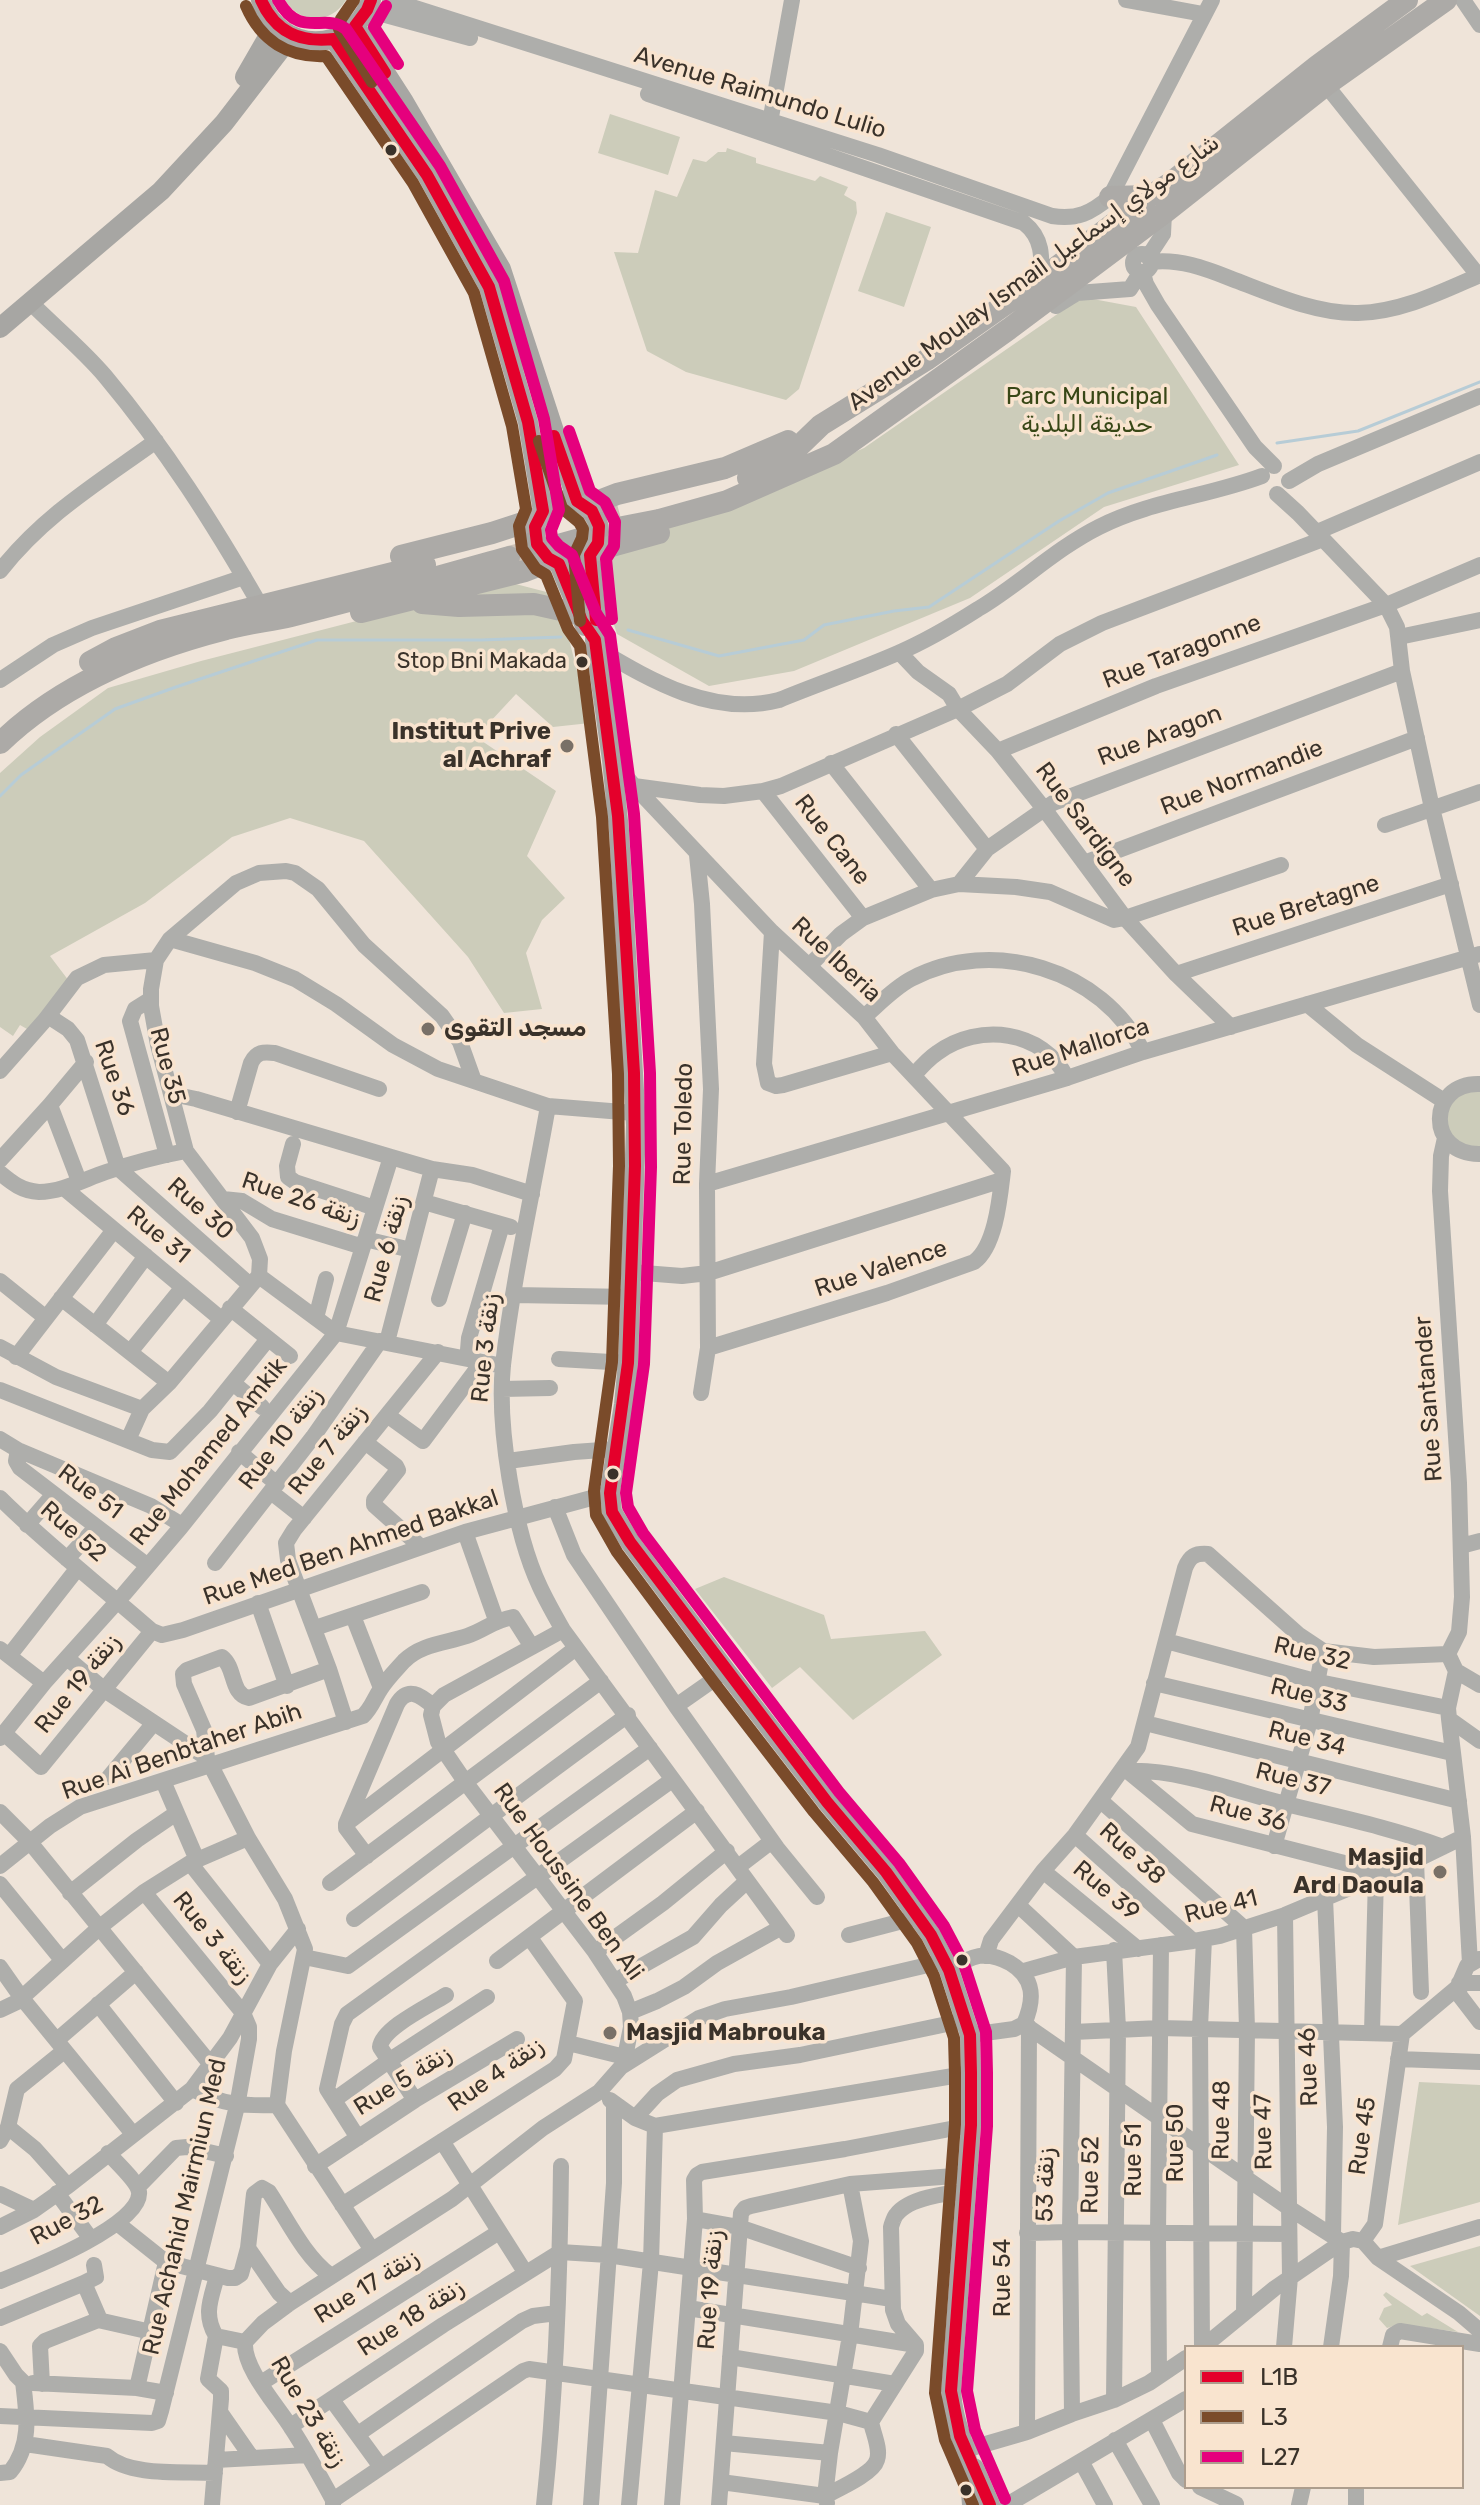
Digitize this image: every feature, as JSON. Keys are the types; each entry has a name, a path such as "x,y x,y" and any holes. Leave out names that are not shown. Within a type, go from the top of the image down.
{"highway":[{"name":"Avenue Moulay Ismail شارع مولاي إسماعيل","path":"1407,0 1317,66 1169,184 1157,204 1011,327 826,459 727,501 659,520 622,521 752,477 793,452 821,425 926,360 1041,279 1157,204 1446,0"},
{"path":"1110,197 1157,204"},
{"path":"585,529 617,494 725,468 821,425"},
{"path":"287,608 307,585 335,574 467,540 550,538 585,529 749,506 800,482 826,459"},
{"path":"0,724 41,693 116,648 160,631 260,605 335,617 405,602 538,566 550,538"},
{"path":"0,743 83,683 122,663 287,608 508,551"},
{"path":"405,602 459,606 534,604 579,614"}],"main road":[{"path":"261,0 265,11 283,30 305,41 334,39 364,12 404,102 501,269 585,529 619,831 635,1113 628,1363 610,1493 612,1512 630,1542 726,1671 827,1802 886,1872 931,1935 947,1965 968,2027 971,2073 971,2125 952,2410 965,2450 990,2505"},
{"path":"0,328 182,156 283,30"},
{"path":"334,39 427,175 489,287 528,422 550,538 579,614 596,644"},
{"path":"0,314 38,292"},
{"path":"550,538 552,503 564,500 585,529"},
{"path":"965,2450 972,2505"}],"street":[{"name":"Avenue Raimundo Lulio","path":"390,0 770,127 1024,223 1038,240 1042,259 1041,279"},
{"path":"770,127 792,0"},
{"path":"1110,197 1207,7 1126,0"},
{"path":"1463,0 1480,25"},
{"name":"Avenue Raimundo Lulio","path":"364,12 878,155 1052,216 1072,218 1082,215 1110,197"},
{"path":"1146,266 1179,261 1302,303 1355,313 1414,302 1479,275 1326,85"},
{"path":"1124,291 1135,283 1163,234 1157,204"},
{"path":"1146,266 1157,303 1298,513 1386,605 1394,619 1402,671 1432,808 1451,884 1474,955 1480,1005"},
{"path":"1011,327 1037,320 1077,293 1124,291 1157,303"},
{"path":"38,292 198,499 260,605"},
{"path":"596,644 682,693 712,702 738,705 758,705 779,700 900,653 944,630 1007,592 1046,560 1100,526 1163,503 1275,479 1480,396"},
{"path":"0,571 57,511 156,441"},
{"path":"634,786 724,796 763,791 796,780 958,709 1007,684 1060,644 1102,623 1320,535 1480,462"},
{"name":"Rue Taragonne","path":"998,751 1156,686 1386,605 1480,565"},
{"path":"0,680 53,645 92,628 244,577"},
{"path":"1399,637 1480,620"},
{"name":"Rue Sardigne","path":"900,653 918,672 949,694 958,709 998,751 1045,810 1125,918 1176,974 1231,1027"},
{"name":"Rue Aragon","path":"959,884 987,849 1053,803 1402,671"},
{"path":"896,734 987,849"},
{"name":"Rue Normandie","path":"1084,863 1417,738"},
{"name":"Rue Iberia","path":"612,760 697,855 772,932 864,1017 892,1053 951,1113 1002,1175"},
{"path":"831,763 931,890"},
{"name":"Rue Cane","path":"763,791 863,918"},
{"path":"1385,825 1480,792"},
{"name":"Rue Toledo","path":"697,855 711,1089 707,1184 708,1348 701,1393"},
{"path":"810,965 841,934 863,918 931,890 959,884 1050,892 1114,920 1281,865"},
{"path":"128,1440 142,1409 169,1383 255,1280 260,1259 257,1249 223,1199 186,1151 153,1024 151,999 156,960 170,939 247,877 275,870 295,873 318,889 364,945 442,1016 458,1038 474,1081"},
{"name":"Rue Bretagne","path":"1176,974 1451,884"},
{"path":"772,932 764,1064 768,1083 783,1085 892,1053"},
{"path":"170,939 255,963 295,979 409,1055 438,1069 548,1106 635,1113"},
{"name":"Rue Mallorca","path":"707,1184 1474,955"},
{"path":"0,1071 77,978 89,970 114,964 156,960"},
{"path":"864,1017 910,979 941,968 979,961 1029,964 1063,975 1103,1000 1123,1020 1143,1052"},
{"name":"Rue 35","path":"151,999 135,1009 131,1016 131,1029 167,1155"},
{"path":"1307,1004 1357,1045 1444,1101 1458,1088 1480,1084"},
{"name":"Rue 36","path":"48,1016 68,1029 77,1040 118,1168"},
{"path":"914,1075 935,1053 948,1045 969,1038 1013,1035 1049,1053 1067,1078"},
{"path":"237,1112 251,1063 260,1053 275,1053 379,1089"},
{"path":"0,1160 86,1062"},
{"path":"172,1094 432,1169 472,1175 532,1194"},
{"name":"Rue Santander","path":"1444,1101 1440,1120 1445,1138 1440,1191 1458,1469 1462,1612 1455,1641 1448,1654"},
{"path":"50,1105 72,1184"},
{"name":"Rue 3 زنقة","path":"548,1106 514,1295 502,1389 508,1461 530,1561 540,1588 563,1630 784,1932 717,1963 684,1987 630,2012"},
{"path":"1445,1138 1461,1151 1480,1154"},
{"path":"293,1144 287,1166 288,1177 375,1208"},
{"path":"0,1173 16,1186 38,1192 186,1151"},
{"name":"Rue Mohamed Amkik","path":"1,1737 182,1525 336,1333 391,1157"},
{"name":"Rue 30","path":"118,1168 255,1280"},
{"name":"Rue 6 زنقة","path":"384,1341 432,1169"},
{"path":"631,1272 682,1276 708,1273 1002,1175"},
{"name":"Rue Valence","path":"708,1348 887,1293 974,1262 983,1254 991,1232 1002,1175"},
{"name":"Rue 31","path":"72,1184 114,1230 183,1287 290,1356"},
{"name":"Rue 26 زنقة","path":"223,1199 242,1201 272,1219 364,1243 411,1250"},
{"path":"424,1202 526,1232"},
{"path":"439,1299 465,1213"},
{"path":"476,1360 468,1350 469,1338 502,1225"},
{"path":"16,1357 114,1230"},
{"path":"95,1325 146,1256"},
{"path":"316,1318 326,1279"},
{"path":"255,1280 336,1333 503,1366"},
{"path":"0,1281 46,1318"},
{"path":"130,1352 183,1287"},
{"path":"514,1295 630,1297"},
{"path":"61,1298 169,1383"},
{"path":"0,1390 156,1451 170,1452 210,1411 268,1339"},
{"name":"Rue 10 زنقة","path":"215,1563 384,1341"},
{"path":"0,1347 56,1377 142,1409"},
{"name":"Rue 7 زنقة","path":"300,1588 288,1560 286,1543 438,1352"},
{"path":"559,1359 628,1363"},
{"path":"387,1415 423,1441 476,1360"},
{"path":"233,1383 262,1407"},
{"path":"502,1389 550,1388"},
{"path":"0,1439 18,1450 151,1506 182,1525"},
{"path":"365,1442 398,1470 374,1500 374,1505 421,1547"},
{"path":"508,1461 616,1449"},
{"name":"Rue 51","path":"18,1450 17,1465 148,1566"},
{"path":"239,1452 304,1518"},
{"name":"Rue Med Ben Ahmed Bakkal","path":"152,1631 169,1635 465,1532 610,1493"},
{"path":"27,1525 54,1494"},
{"name":"Rue 52","path":"0,1498 27,1525 118,1601"},
{"path":"555,1507 574,1555 676,1706 772,1841 817,1897"},
{"path":"44,1683 5,1653 96,1527"},
{"path":"465,1532 496,1620"},
{"path":"1461,1546 1480,1541"},
{"path":"986,1956 991,1940 1126,1770 1138,1747 1189,1559 1200,1553 1208,1554 1299,1635 1323,1651 1374,1657 1448,1654 1471,1676 1455,1685 1448,1714 1475,1961 1458,1985 1402,2034 1200,2028 1073,2032"},
{"path":"300,1588 346,1722 366,1713 381,1688 414,1653 441,1642 469,1636 496,1620 513,1617 532,1647"},
{"path":"315,1628 422,1592"},
{"path":"118,1601 152,1631"},
{"path":"258,1603 287,1686"},
{"path":"353,1616 381,1688"},
{"path":"367,1856 346,1824 400,1699 405,1694 415,1694 433,1706 444,1695 563,1630"},
{"name":"Rue 19 زنقة","path":"1,1737 41,1767 152,1631"},
{"name":"Rue 32","path":"1166,1641 1448,1714"},
{"path":"346,1824 576,1648"},
{"path":"1274,1846 1310,1721 1323,1651"},
{"path":"329,1669 245,1698 238,1692 228,1662 222,1657 183,1674 184,1684 204,1730 210,1762 248,1838 285,1899 303,1942 304,1957 284,2051 277,2105 372,2250"},
{"path":"67,1658 106,1691 210,1762"},
{"path":"676,1706 726,1671"},
{"path":"330,1883 601,1681"},
{"name":"Rue 33","path":"1154,1683 1452,1753"},
{"name":"Rue Houssine Ben Ali","path":"433,1706 432,1724 443,1750 615,1981 630,2012 630,2040 623,2062"},
{"path":"1448,1714 1480,1741"},
{"path":"354,1919 628,1715"},
{"name":"Rue Ai Benbtaher Abih","path":"0,1866 29,1841 80,1807 163,1781 210,1762 346,1722"},
{"name":"Rue 34","path":"1145,1723 1459,1801"},
{"path":"109,1777 153,1724"},
{"path":"304,1957 348,1966 650,1748"},
{"name":"Rue 36","path":"1126,1770 1192,1824 1356,1866 1376,1876"},
{"name":"Rue 37","path":"1126,1770 1194,1780 1411,1835 1443,1847"},
{"path":"358,2138 326,2087 342,2024 349,2011 672,1780"},
{"path":"163,1781 194,1862 270,1964"},
{"path":"1101,1801 1244,1928"},
{"path":"497,1961 697,1811"},
{"path":"0,1812 29,1841 212,2066"},
{"path":"70,1893 175,1814"},
{"name":"Rue 38","path":"1075,1835 1198,1940"},
{"name":"Rue 41","path":"1024,1971 1074,1957 1198,1940 1244,1928 1285,1915 1463,1837"},
{"path":"0,2010 13,2005 144,1892 194,1862 248,1838"},
{"path":"615,1981 693,1937 772,1841"},
{"path":"595,1952 663,1903 727,1851"},
{"path":"1416,1860 1421,1992"},
{"name":"Rue 39","path":"1043,1871 1138,1949"},
{"path":"1372,2032 1376,1876"},
{"path":"0,1884 62,1960"},
{"name":"Rue 3 زنقة","path":"144,1892 243,2013"},
{"name":"Rue 46","path":"1325,1898 1337,2239 1341,2276 1331,2345"},
{"path":"1018,1905 1074,1957"},
{"name":"Rue 47","path":"1282,2345 1290,2277 1285,1915"},
{"path":"849,1935 918,1917"},
{"name":"Rue 48","path":"1244,1928 1247,2029 1244,2313"},
{"path":"0,2227 34,2210 192,2089 212,2066 270,1964 298,1929"},
{"name":"Rue 4 زنقة","path":"342,2205 555,2069 564,2059 575,2001 530,1938"},
{"name":"Rue 50","path":"1198,1940 1202,2345"},
{"name":"Rue 51","path":"1159,2376 1161,1945"},
{"name":"Rue 52","path":"1114,1950 1118,2029 1114,2400"},
{"path":"216,2336 245,2342 263,2323 290,2303 471,2186 543,2128 599,2092 623,2062 712,2012 986,1956 1004,1959 1024,1971 1030,1986 1031,2001 1026,2026"},
{"name":"زنقة 53","path":"1072,2414 1070,2232 1074,1957"},
{"path":"0,1967 133,2134"},
{"path":"91,2239 35,2149 2,2135 17,2089 98,2004 136,1972"},
{"path":"1458,1985 1480,1983"},
{"path":"1458,1985 1460,1996 1480,2022"},
{"path":"415,2100 380,2047 385,2035 446,1995"},
{"path":"334,2100 487,1997"},
{"path":"98,2004 176,2103"},
{"name":"Rue Achahid Mairmiun Med","path":"27,2416 158,2421 237,2106 249,2039 249,2027 243,2013"},
{"path":"635,2118 657,2094 677,2080 734,2064 968,2027 1014,2029 1026,2026 1337,2239 1363,2241 1378,2258 1459,2313 1480,2331"},
{"name":"Rue 54","path":"1026,2026 1027,2432"},
{"name":"Rue 45","path":"1363,2241 1375,2224 1402,2034"},
{"name":"Rue 5 زنقة","path":"315,2166 415,2100 517,2039"},
{"path":"568,2043 623,2062"},
{"path":"1398,2059 1480,2062"},
{"path":"599,2092 635,2118 655,2126 971,2073"},
{"path":"0,2080 17,2089"},
{"path":"192,2089 237,2106 277,2105"},
{"path":"591,2505 614,2183 614,2104"},
{"path":"672,2505 695,2219 694,2180 697,2175 971,2125"},
{"path":"629,2505 651,2262 655,2126"},
{"path":"442,2141 525,2272"},
{"name":"Rue 32","path":"138,2187 176,2148 187,2147 226,2156"},
{"name":"Rue 32","path":"0,2281 91,2239 117,2223 138,2203 138,2187 108,2153"},
{"path":"544,2505 556,2371 561,2166"},
{"path":"826,2501 830,2453 859,2268 861,2241 850,2184"},
{"name":"Rue 19 زنقة","path":"719,2505 741,2213 745,2208 850,2184 966,2184"},
{"path":"916,2345 896,2319 892,2299 891,2227 895,2215 907,2206 966,2184"},
{"path":"117,2223 166,2262 232,2279 239,2277 248,2248 254,2194 262,2188 269,2192 296,2234 330,2275"},
{"path":"0,2194 34,2210"},
{"path":"695,2219 739,2227 859,2268"},
{"path":"1378,2258 1480,2227"},
{"name":"Rue 17 زنقة","path":"261,2383 499,2232"},
{"path":"1027,2233 1289,2234"},
{"path":"1204,2345 1337,2239"},
{"path":"248,2248 279,2293 290,2303"},
{"path":"560,2252 608,2255 892,2299"},
{"name":"Rue 18 زنقة","path":"291,2426 560,2252"},
{"path":"137,2388 166,2262"},
{"path":"0,2318 96,2277 94,2265"},
{"path":"212,2505 221,2391 208,2379 216,2336 208,2316 217,2276"},
{"path":"84,2283 100,2320"},
{"path":"688,2308 916,2345"},
{"path":"358,2434 522,2321 533,2316 557,2313"},
{"path":"42,2384 41,2343 90,2321 100,2320 151,2332"},
{"path":"1390,2345 1393,2335 1400,2331 1480,2344"},
{"name":"Rue 23 زنقة","path":"245,2342 245,2352 261,2383 291,2426 333,2502"},
{"path":"721,2482 826,2501 866,2473 876,2463 877,2451 871,2422 911,2360 916,2345"},
{"path":"0,2351 23,2382 27,2416 25,2444 20,2460 10,2472 0,2473"},
{"path":"730,2357 895,2384"},
{"path":"965,2450 1027,2432 1114,2400 1184,2359"},
{"path":"333,2502 523,2371 556,2371 838,2413 871,2422"},
{"path":"23,2382 137,2388 166,2393"},
{"path":"332,2400 381,2467"},
{"path":"1007,2505 1184,2400"},
{"path":"220,2412 252,2458"},
{"path":"1,2414 27,2416"},
{"path":"1152,2420 1184,2478"},
{"path":"1115,2440 1152,2505"},
{"path":"724,2443 830,2453"},
{"path":"25,2444 107,2456 116,2464 130,2469 215,2466 252,2458 308,2455"},
{"path":"1081,2461 1105,2505"},
{"path":"1204,2489 1236,2504"}],"green space":[{"path":"285,0 346,0 332,14 316,19 299,14"},
{"path":"610,114 680,137 668,175 598,153"},
{"path":"727,148 756,158 756,163 815,181 820,176 848,187 844,195 856,202 857,213 799,389 786,400 686,372 647,351 614,252 638,253 655,190 677,197 693,159 706,162 718,152 726,152"},
{"path":"886,212 931,227 904,307 858,291"},
{"name":"Parc Municipal حديقة البلدية","path":"1082,297 1136,307 1239,465 1104,507 970,598 794,671 709,686 617,634 607,603 612,556 629,541 762,494 864,448"},
{"path":"508,582 558,595 590,723 553,727 516,694 476,737 556,791 527,856 565,898 542,920 526,953 542,1009 504,1013 468,957 364,841 290,818 232,837 145,903 50,956 72,985 34,1033 20,1025 13,1036 0,1027 0,773 40,737 108,688"},
{"path":"1480,1091 1480,1146 1469,1146 1453,1136 1448,1128 1447,1110 1460,1094"},
{"path":"724,1577 824,1615 831,1639 925,1631 942,1655 853,1720 800,1667 772,1688 695,1589"},
{"path":"1419,2082 1480,2085 1480,2202 1398,2225"},
{"path":"1480,2246 1480,2316 1410,2266"},
{"path":"1386,2292 1422,2316 1427,2313 1458,2332 1400,2324 1387,2328 1379,2319 1384,2308 1392,2305 1383,2295"}],"waterway":[{"path":"1277,443 1358,431 1480,382"},
{"path":"628,630 719,656 804,640 824,625 929,607 1059,521 1108,493 1217,455"},
{"path":"0,796 21,775 115,709 317,640 561,637"}],"tunnel":[{"path":"579,526 620,515"},
{"path":"509,557 558,545"}],"transit line":[{"name":"L1B","path":"261,0 274,20 290,33 310,39 334,39 427,175 489,287 528,422 543,511 535,527 537,544 548,558 559,564 582,621 595,640 618,816 634,1073 635,1166 628,1363 610,1493 612,1512 630,1542 827,1802 886,1872 931,1935 949,1970 970,2035 971,2073 971,2125 951,2391 960,2436 990,2505"},
{"name":"L27","path":"278,0 295,19 330,23 346,29 440,166 504,281 544,419 559,510 551,530 552,538 572,555 596,613 610,635 634,814 650,1073 651,1167 644,1364 626,1493 628,1507 643,1533 839,1792 899,1863 944,1926 964,1964 986,2032 987,2073 987,2126 967,2391 975,2430 1005,2499"},
{"name":"L3","path":"354,0 341,19 339,29 372,82"},
{"name":"L1B","path":"371,0 355,26 385,73"},
{"name":"L3","path":"246,6 260,29 278,45 300,54 326,56 413,183 474,293 512,426 526,509 519,526 522,549 536,569 546,575 568,629 580,646 602,817 618,1074 619,1166 612,1362 594,1491 596,1515 617,1552 713,1681 814,1812 873,1882 917,1943 934,1976 954,2038 955,2073 955,2124 935,2393 945,2440 973,2505"},
{"name":"L27","path":"386,6 374,27 398,64"},
{"name":"L27","path":"569,431 590,491 605,502 615,522 614,546 606,559 612,619"},
{"name":"L1B","path":"554,436 577,501 592,511 599,526 598,543 590,555 596,620"},
{"name":"L3","path":"539,441 562,508 583,529 574,555 580,621"}],"place":[{"name":"Stop Bni Makada","path":"582,662"},
{"name":"Institut Prive al Achraf","path":"567,746"},
{"name":"مسجد التقوى","path":"428,1029"},
{"name":"Masjid Ard Daoula","path":"1440,1872"},
{"name":"Masjid Mabrouka","path":"610,2033"}]}
